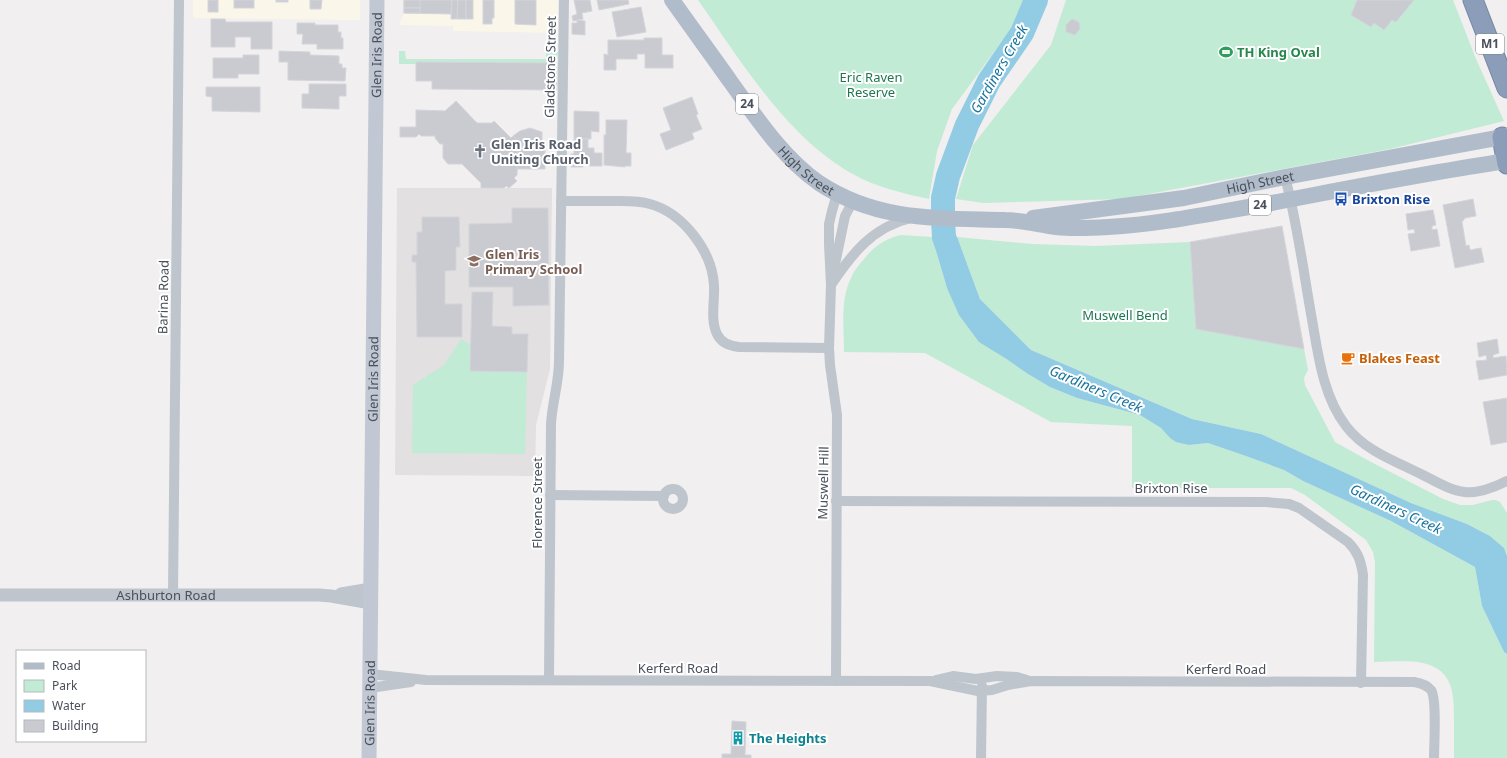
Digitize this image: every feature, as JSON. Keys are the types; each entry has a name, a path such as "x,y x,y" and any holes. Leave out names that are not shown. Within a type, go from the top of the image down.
{"highway":[{"name":"M1","path":"1473,0 1507,88"},
{"path":"1505,137 1507,162"}],"main road":[{"name":"Glen Iris Road","path":"369,758 377,0"},
{"name":"High Street","path":"672,0 744,101 777,144 802,169 837,194 884,212 921,217 1012,220 1059,227 1098,228 1131,226 1175,220 1507,162"},
{"name":"High Street","path":"1012,220 1159,202 1285,177 1505,137"}],"street":[{"name":"Barina Road","path":"173,595 179,0"},
{"name":"Gladstone Street","path":"560,326 564,0"},
{"path":"1285,177 1291,199 1323,379 1346,426 1359,440 1372,449 1455,491 1479,493 1490,490 1507,481"},
{"name":"Muswell Hill","path":"836,681 837,415 829,348 829,224 837,194"},
{"path":"561,201 639,202 660,207 680,221 697,240 712,269 715,329 719,337 728,344 739,347 829,348"},
{"name":"Muswell Hill","path":"830,286 839,250 845,216 853,201"},
{"path":"830,286 853,253 865,242 892,224 903,220 921,217"},
{"name":"Florence Street","path":"549,680 551,424 552,409 559,375 560,326"},
{"path":"550,495 664,496"},
{"name":"Brixton Rise","path":"836,501 1265,502 1289,504 1299,508 1348,542 1359,555 1362,575 1361,683"},
{"name":"Ashburton Road","path":"0,595 371,596"},
{"name":"Kerferd Road","path":"930,681 954,676 982,679 997,676 1008,676 1031,682"},
{"path":"981,758 982,679"},
{"name":"Kerferd Road","path":"370,681 930,681 982,691 992,690 1008,685 1031,682 1414,682 1422,684 1431,690 1434,698 1434,758"}],"shaded area":[{"path":"193,0 360,0 360,20 193,18"},
{"path":"404,0 558,0 558,33 453,31 453,26 399,25 404,13"},
{"name":"Glen Iris Primary School","path":"397,188 552,188 550,369 536,425 535,476 395,475"}],"green space":[{"name":"Eric Raven Reserve","path":"698,0 1025,0 1014,25 952,109 937,151 929,199 889,189 860,178 827,157 805,139 785,118 748,72"},
{"path":"1066,0 1453,0 1476,59 1504,121 1390,149 1122,199 984,203 956,199 973,145 1051,45"},
{"path":"399,51 405,51 406,59 546,59 546,52 558,52 557,63 416,62 416,64 399,64"},
{"path":"901,235 932,237 947,288 1005,358 1050,387 1077,398 1140,415 1161,428 1170,438 1189,445 1208,443 1284,470 1303,481 1391,521 1475,567 1482,606 1504,652 1507,654 1507,758 1454,758 1454,702 1450,685 1441,671 1433,666 1417,662 1374,662 1375,562 1373,552 1366,540 1305,495 1291,488 1132,488 1132,426 1051,422 925,353 844,352 843,324 845,295 852,275 857,267 877,246 886,240"},
{"name":"Muswell Bend","path":"957,237 1032,244 1095,246 1190,242 1196,329 1304,349 1308,370 1304,378 1305,385 1335,442 1443,499 1460,505 1473,505 1492,500 1500,502 1507,513 1507,556 1504,548 1490,536 1467,524 1411,503 1261,434 1192,419 1031,350 980,299"},
{"path":"461,339 471,345 470,371 527,372 525,454 412,453 413,385 444,365"}],"water":[{"path":"932,237 957,237 980,299 1031,350 1192,419 1261,434 1411,503 1467,524 1490,536 1504,548 1507,556 1507,654 1504,652 1482,606 1475,567 1391,521 1303,481 1284,470 1208,443 1189,445 1176,442 1161,428 1140,415 1077,398 1050,387 979,342 959,315 947,288"}],"building":[{"path":"208,0 218,0 218,12 208,12"},
{"path":"234,0 254,0 254,8 234,8"},
{"path":"276,0 288,0 288,2 276,2"},
{"path":"310,0 322,0 321,9 310,9"},
{"path":"404,0 452,0 451,14 404,13"},
{"path":"404,0 420,0 420,8 404,8"},
{"path":"452,0 458,0 457,19 451,19"},
{"path":"458,0 466,0 466,19 457,19"},
{"path":"466,0 473,0 473,19 466,19"},
{"path":"483,0 494,0 494,18 492,18 492,24 483,24"},
{"path":"515,0 536,0 536,25 515,24"},
{"path":"574,0 590,0 592,11 582,13 583,19 573,21 572,16 577,14"},
{"path":"597,0 628,0 629,4 599,10"},
{"path":"1357,0 1414,0 1396,22 1392,20 1384,30 1374,23 1371,27 1351,15"},
{"path":"641,7 646,32 617,37 612,12"},
{"path":"404,8 420,8 420,13 404,13"},
{"path":"211,19 225,19 226,22 272,22 272,49 251,49 251,37 235,37 235,47 211,47"},
{"path":"1072,19 1079,22 1080,29 1075,35 1066,32 1066,25"},
{"path":"577,20 585,21 585,35 572,34 572,23 577,23"},
{"path":"297,23 338,25 338,32 341,32 341,38 343,38 343,49 317,49 317,44 302,44 303,34 297,34"},
{"path":"644,38 662,38 662,55 673,55 673,68 645,68 645,54 637,54 637,59 616,59 616,70 604,70 604,54 608,55 608,40 644,40"},
{"path":"279,51 310,52 310,55 339,56 339,64 342,64 342,68 346,68 345,81 288,80 288,62 279,62"},
{"path":"243,55 259,55 259,74 238,74 238,78 213,78 213,58 243,58"},
{"path":"416,62 557,63 557,90 432,89 432,81 416,81"},
{"path":"309,84 346,84 346,96 339,96 339,109 302,108 302,94 309,94"},
{"path":"206,87 260,87 260,112 212,111 212,97 206,96"},
{"path":"692,97 698,114 696,115 702,129 692,133 694,139 666,150 660,134 671,130 663,108"},
{"name":"Glen Iris Road Uniting Church","path":"456,101 477,123 492,123 494,121 511,138 513,136 518,141 517,175 514,178 517,181 509,188 506,186 504,188 481,188 481,183 462,164 448,164 443,158 443,144 440,144 435,136 421,136 419,134 416,137 400,137 400,127 416,127 416,110 445,111"},
{"path":"574,111 599,112 599,132 591,131 591,139 574,139"},
{"path":"606,120 627,120 626,153 631,153 631,166 625,167 604,165 604,135 606,135"},
{"path":"530,128 542,132 542,145 545,145 545,154 554,155 554,164 545,164 545,169 517,169 518,141 513,136 520,131"},
{"path":"574,139 588,139 588,148 594,148 594,153 602,153 602,166 589,166 589,163 583,163 583,167 571,167 571,154 574,154"},
{"path":"1473,199 1476,216 1465,218 1462,222 1466,246 1469,245 1470,250 1481,248 1484,262 1455,268 1443,205"},
{"path":"512,208 548,208 549,305 513,306 513,287 469,287 469,224 512,223"},
{"path":"1433,210 1436,225 1432,226 1432,230 1437,229 1440,246 1411,251 1408,234 1415,233 1414,229 1408,230 1406,214"},
{"path":"422,217 459,217 460,247 456,247 456,270 445,271 445,304 462,304 462,337 417,337 416,262 412,262 412,255 417,255 417,232 422,232"},
{"path":"1282,226 1304,349 1196,329 1190,242"},
{"path":"472,292 493,292 492,326 512,327 512,334 528,334 527,372 470,371"},
{"path":"1497,339 1499,353 1493,355 1493,358 1506,356 1507,375 1479,380 1476,361 1487,360 1486,355 1479,357 1477,343"},
{"path":"1507,398 1507,442 1491,445 1483,402"},
{"name":"The Heights","path":"732,721 746,722 745,755 751,755 751,758 722,758 722,754 731,754"}],"waterway":[{"name":"Gardiners Creek","path":"955,267 944,237 943,198 948,176 967,125 989,81 1022,33 1036,0"}],"place":[{"name":"TH King Oval","path":"1226,52"},
{"name":"Glen Iris Road Uniting Church","path":"480,151"},
{"name":"Brixton Rise","path":"1341,199"},
{"name":"Glen Iris Primary School","path":"474,261"},
{"name":"Blakes Feast","path":"1348,358"},
{"name":"The Heights","path":"738,738"}]}
